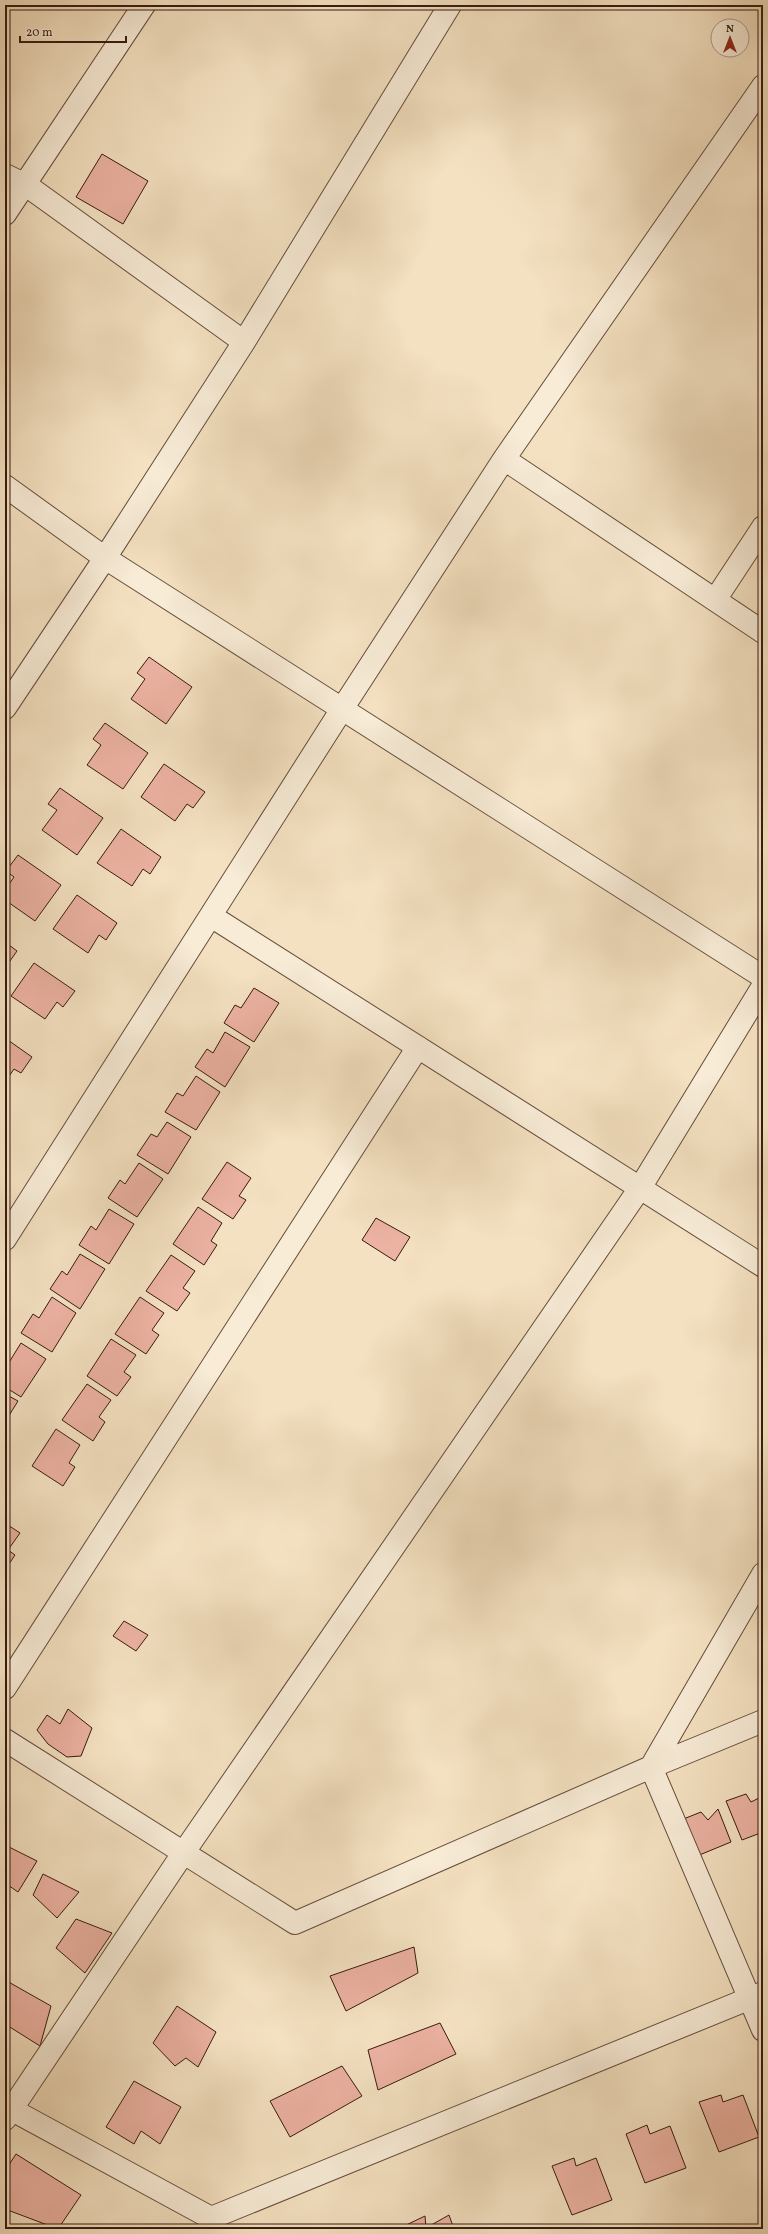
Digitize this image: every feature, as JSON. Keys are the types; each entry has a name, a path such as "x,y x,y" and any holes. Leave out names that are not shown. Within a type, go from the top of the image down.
{"street":[{"path":"5,214 26,185 144,5"},
{"path":"5,708 105,558 244,342 450,5"},
{"path":"5,1239 342,709 504,459 763,86"},
{"path":"5,175 26,185 244,342"},
{"path":"504,459 763,632"},
{"path":"5,486 105,558 763,977"},
{"path":"715,600 763,527"},
{"path":"211,916 763,1266"},
{"path":"756,1996 211,2218 7,2112 640,1188 763,986"},
{"path":"5,1688 418,1047"},
{"path":"651,1767 763,1574"},
{"path":"5,1740 295,1923 651,1767 763,1721"},
{"path":"651,1767 756,1996 763,2030"}],"building":[{"path":"102,154 148,181 123,224 76,197"},
{"path":"149,657 192,687 166,724 131,699 145,679 137,673"},
{"path":"105,723 148,753 123,789 87,765 101,745 93,739"},
{"path":"164,764 205,792 193,808 187,804 175,821 141,797"},
{"path":"60,788 103,818 77,855 42,830 57,810 48,804"},
{"path":"121,829 161,857 150,874 143,869 132,886 97,863"},
{"path":"18,855 61,885 35,921 5,900 5,890 14,877 6,871"},
{"path":"77,895 117,923 106,940 99,935 88,953 53,929"},
{"path":"5,942 17,951 5,968"},
{"path":"34,963 75,991 63,1007 57,1002 45,1019 11,996"},
{"path":"254,988 279,1003 254,1042 224,1023 235,1005 241,1008"},
{"path":"225,1032 250,1047 225,1087 195,1067 207,1049 213,1053"},
{"path":"5,1038 32,1057 21,1073 14,1069 5,1082"},
{"path":"196,1076 220,1092 196,1130 165,1112 177,1093 183,1096"},
{"path":"167,1122 191,1137 168,1174 137,1155 151,1134 157,1137"},
{"path":"227,1162 251,1178 239,1196 246,1200 233,1219 202,1199"},
{"path":"139,1163 163,1179 137,1217 108,1198 120,1180 125,1184"},
{"path":"198,1207 222,1223 211,1241 217,1245 204,1265 173,1244"},
{"path":"109,1209 134,1224 109,1264 79,1245 91,1226 96,1230"},
{"path":"376,1218 410,1237 395,1261 362,1240"},
{"path":"80,1254 105,1269 80,1309 50,1289 62,1271 67,1275"},
{"path":"171,1255 195,1271 183,1288 190,1293 177,1311 146,1291"},
{"path":"52,1297 76,1313 52,1352 21,1333 33,1314 39,1318"},
{"path":"140,1297 164,1313 152,1330 159,1335 146,1354 115,1334"},
{"path":"111,1339 136,1355 124,1372 131,1377 117,1396 87,1376"},
{"path":"21,1343 46,1359 21,1397 5,1387 5,1362 8,1364"},
{"path":"87,1384 111,1400 99,1417 105,1422 93,1441 62,1420"},
{"path":"5,1394 18,1401 5,1422"},
{"path":"56,1429 80,1445 69,1463 75,1467 63,1486 32,1466"},
{"path":"5,1523 20,1533 8,1550 15,1555 5,1570"},
{"path":"124,1621 148,1635 136,1651 113,1636"},
{"path":"68,1709 92,1728 81,1756 67,1757 48,1744 37,1730 47,1715 60,1724"},
{"path":"746,1794 751,1802 763,1796 763,1832 742,1840 726,1801"},
{"path":"718,1809 731,1842 697,1856 681,1820 701,1812 708,1820"},
{"path":"5,1845 37,1861 18,1892 5,1883"},
{"path":"43,1874 79,1892 57,1918 33,1895"},
{"path":"76,1919 112,1933 85,1973 56,1948"},
{"path":"414,1947 418,1973 346,2011 330,1976"},
{"path":"5,1980 51,2006 40,2046 5,2024"},
{"path":"177,2006 216,2032 198,2067 186,2058 175,2066 153,2043"},
{"path":"440,2023 456,2054 378,2090 368,2050"},
{"path":"342,2066 362,2096 290,2137 270,2101"},
{"path":"134,2081 181,2107 160,2144 141,2131 134,2144 106,2127"},
{"path":"721,2095 723,2102 743,2095 759,2137 719,2152 699,2102"},
{"path":"647,2125 650,2134 670,2126 686,2168 645,2183 626,2134"},
{"path":"16,2154 81,2195 58,2229 5,2209 5,2171"},
{"path":"574,2158 576,2166 596,2158 612,2200 572,2215 552,2166"},
{"path":"449,2215 454,2229 403,2229 402,2227 425,2216 426,2228"}]}
